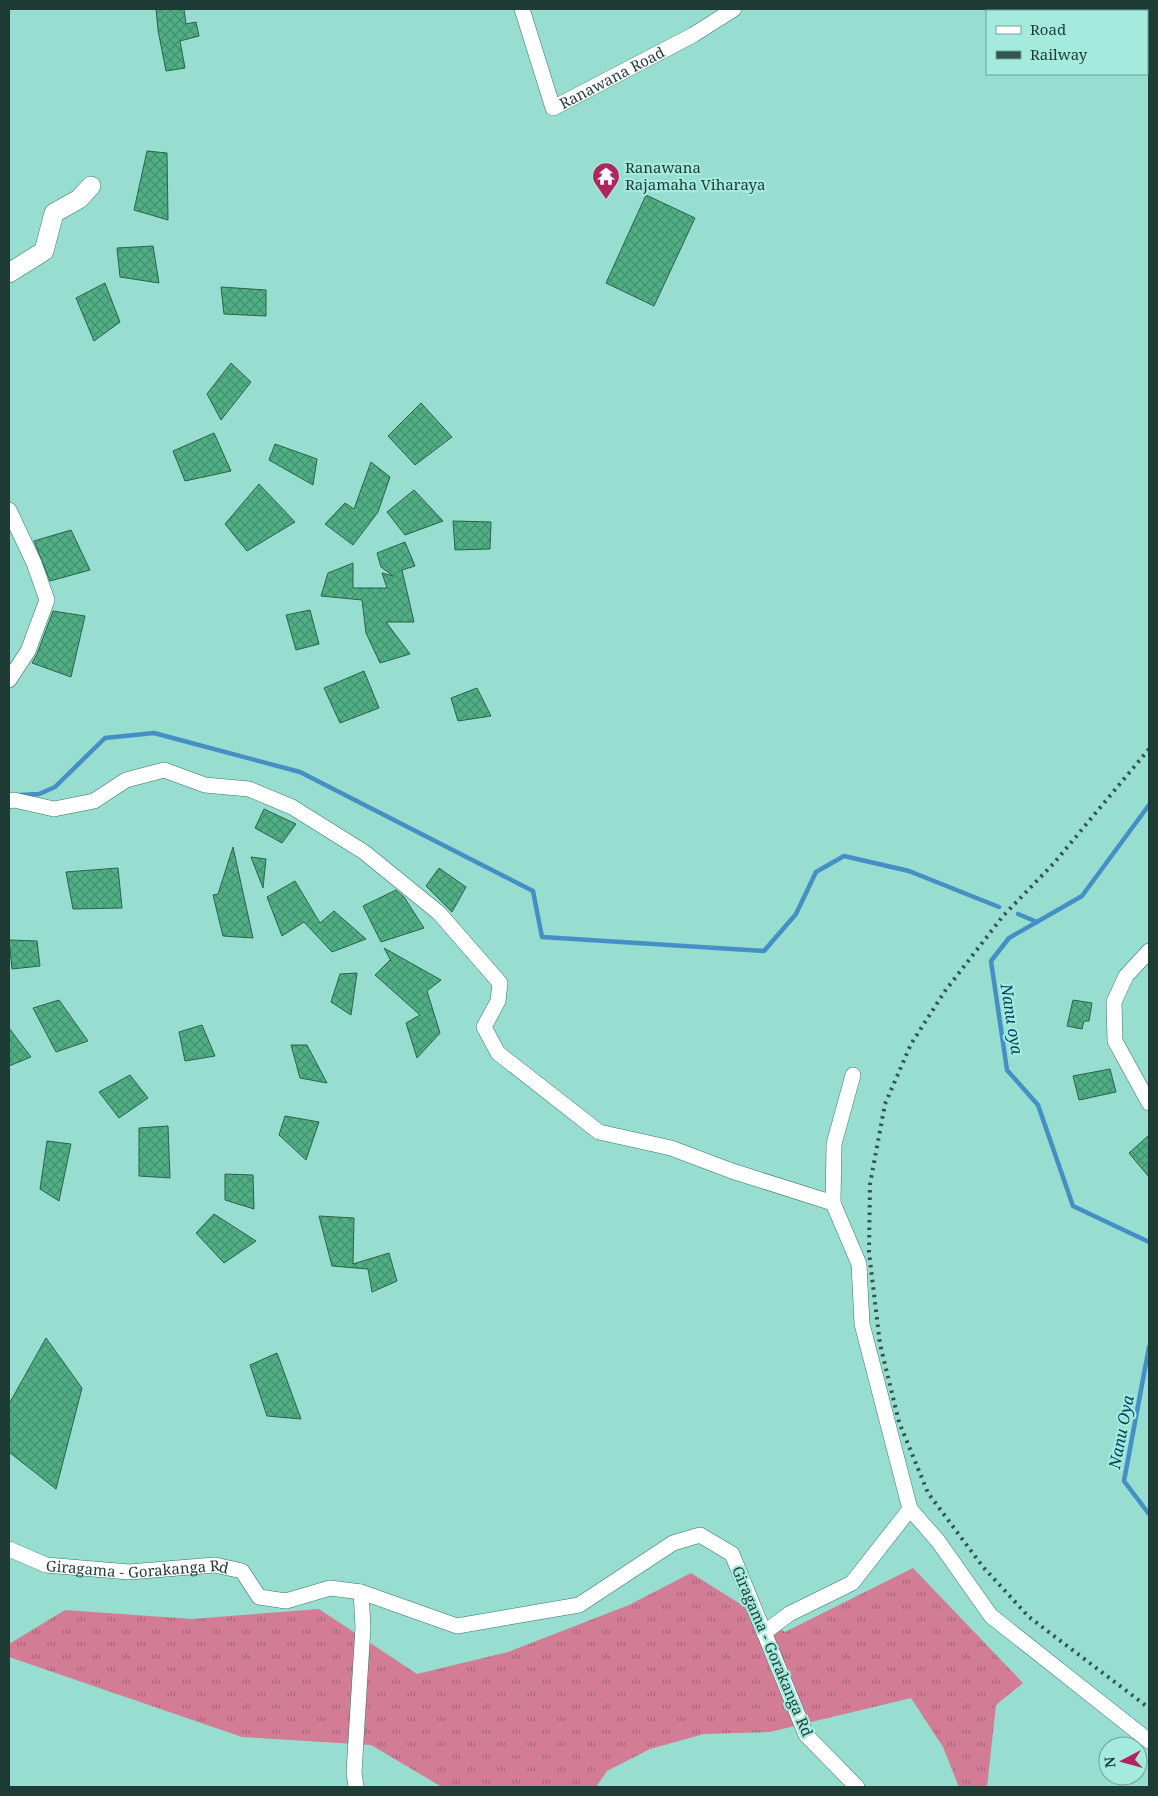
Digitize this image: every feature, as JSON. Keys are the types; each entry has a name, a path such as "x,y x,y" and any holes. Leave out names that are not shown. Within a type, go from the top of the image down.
{"street":[{"name":"Ranawana Road","path":"522,9 553,108 693,35 734,9"},
{"path":"9,273 44,251 54,213 78,199 91,186"},
{"path":"9,510 34,563 47,600 28,651 9,680"},
{"path":"9,801 14,800 54,809 86,803 94,801 126,780 164,770 205,786 249,789 292,807 364,852 439,912 500,983 498,1001 484,1027 498,1054 600,1132 671,1148 732,1171 833,1203"},
{"path":"1149,951 1126,976 1114,1002 1115,1041 1149,1103"},
{"path":"853,1075 834,1144 833,1203 859,1264 862,1324 910,1509 938,1541 991,1616 1149,1741"},
{"path":"764,1633 789,1614 852,1583 910,1509"},
{"name":"Giragama - Gorakanga Rd","path":"9,1549 46,1565 129,1572 214,1565 242,1571 259,1597 286,1602 330,1588 361,1592 457,1626 579,1605 673,1543 700,1535 732,1554 806,1735 857,1787"},
{"path":"356,1787 354,1772 363,1627 361,1592"}],"green space":[{"path":"913,1568 1023,1683 996,1705 987,1787 959,1787 943,1747 911,1698 770,1732 704,1734 650,1749 607,1771 596,1787 442,1787 371,1745 242,1737 9,1657 9,1644 65,1610 192,1619 319,1609 417,1674 508,1652 629,1605 691,1573 785,1632"}],"building":[{"path":"156,9 184,9 186,24 196,22 199,36 180,41 185,68 166,71"},
{"path":"147,151 167,153 168,220 134,210"},
{"name":"Ranawana Rajamaha Viharaya","path":"646,195 695,218 654,306 606,283"},
{"path":"153,246 159,283 120,277 117,248"},
{"path":"105,283 120,322 94,341 76,298"},
{"path":"221,287 266,290 266,316 224,314"},
{"path":"231,363 251,382 221,420 207,394"},
{"path":"421,403 452,437 415,465 388,436"},
{"path":"214,433 231,471 185,481 173,451"},
{"path":"275,444 317,459 313,485 269,460"},
{"path":"371,462 390,477 378,512 353,545 325,524 345,503 354,509"},
{"path":"259,484 295,522 247,551 225,524"},
{"path":"414,490 443,521 405,535 387,512"},
{"path":"453,521 491,522 490,549 455,550"},
{"path":"71,530 90,570 50,581 34,541"},
{"path":"405,542 415,566 402,570 414,622 386,622 410,654 380,663 366,633 362,600 321,596 328,573 353,563 353,588 387,588 382,573 393,576 381,567 377,553"},
{"path":"310,610 319,644 296,650 286,615"},
{"path":"53,611 85,616 71,677 32,663"},
{"path":"364,671 379,708 340,723 324,688"},
{"path":"477,688 491,716 458,721 451,698"},
{"path":"264,809 296,824 282,843 255,828"},
{"path":"233,847 253,938 223,936 213,895 218,894"},
{"path":"251,857 266,859 263,888"},
{"path":"118,868 122,908 73,909 66,872"},
{"path":"439,868 466,887 452,912 426,886"},
{"path":"295,881 320,923 334,911 366,939 332,952 304,922 282,936 267,897"},
{"path":"396,890 404,897 424,928 381,942 363,906"},
{"path":"9,940 37,941 40,966 12,969"},
{"path":"384,948 441,980 427,991 440,1033 417,1058 406,1023 420,1015 375,975 391,961"},
{"path":"357,973 351,1015 331,1002 340,974"},
{"path":"59,1000 88,1041 56,1052 33,1008"},
{"path":"1073,1000 1092,1003 1089,1021 1084,1021 1082,1029 1067,1026"},
{"path":"202,1025 215,1056 185,1061 179,1032"},
{"path":"9,1028 31,1057 9,1066"},
{"path":"291,1045 307,1045 327,1083 300,1078"},
{"path":"1110,1069 1116,1092 1079,1100 1073,1076"},
{"path":"130,1075 148,1098 119,1118 99,1092"},
{"path":"285,1116 319,1122 306,1160 279,1135"},
{"path":"168,1126 170,1178 139,1176 139,1128"},
{"path":"1149,1135 1149,1177 1129,1153"},
{"path":"47,1141 71,1144 59,1201 40,1189"},
{"path":"225,1174 253,1175 254,1209 225,1200"},
{"path":"214,1214 256,1241 224,1263 196,1233"},
{"path":"319,1216 354,1218 353,1264 389,1253 397,1281 372,1292 368,1269 332,1266"},
{"path":"46,1338 82,1388 56,1489 9,1452 9,1404"},
{"path":"277,1353 301,1419 267,1416 250,1365"}],"waterway":[{"path":"20,795 39,794 55,787 105,738 154,733 300,772 533,891 542,937 764,951 796,914 816,872 844,856 909,871 999,907"},
{"name":"Nanu oya","path":"1149,805 1082,896 1009,938 991,961 1007,1070 1038,1105 1073,1206 1149,1242"},
{"path":"1018,914 1037,922"},
{"name":"Nanu Oya","path":"1149,1347 1124,1481 1149,1514"}],"railway":[{"path":"1149,749 1054,863 1003,916 945,991 911,1044 885,1104 870,1184 869,1252 880,1344 899,1422 928,1493 983,1567 1029,1617 1149,1708"}],"place":[{"name":"Ranawana Rajamaha Viharaya","path":"606,200"}]}
